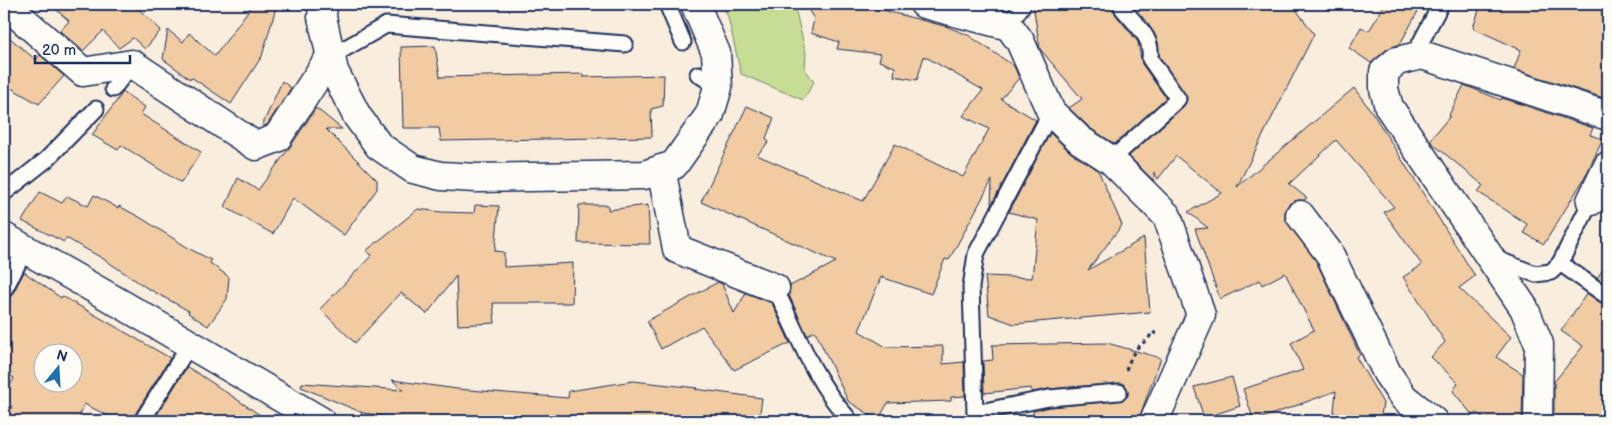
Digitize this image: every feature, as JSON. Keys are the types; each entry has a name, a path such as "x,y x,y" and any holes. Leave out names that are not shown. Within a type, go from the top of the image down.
{"street":[{"path":"5,4 83,72 132,64 256,146 277,138 330,57"},
{"path":"323,4 322,18 334,72 357,116 378,146 413,169 442,176 477,178 644,175 674,165 710,114 708,80 716,53 695,4"},
{"path":"924,4 1016,15 1020,41 1051,112 1080,140 1111,160 1167,216 1201,315 1154,421"},
{"path":"1538,421 1539,344 1524,308 1389,107 1384,89 1384,72 1397,61 1422,55 1608,116"},
{"path":"1591,201 1608,166"},
{"path":"660,169 677,249 775,288"},
{"path":"1300,215 1329,253 1387,373 1404,398 1433,421"},
{"path":"14,243 190,344 317,420"}],"lane":[{"path":"667,4 682,42"},
{"path":"1111,160 1178,99 1150,60 1151,50 1148,39 1121,4"},
{"path":"1413,57 1441,4"},
{"path":"330,57 386,25 624,44"},
{"path":"113,89 132,64"},
{"path":"4,193 46,160 96,109"},
{"path":"1051,112 976,254 971,287 975,413 1049,398 1119,392"},
{"path":"1490,257 1535,274 1550,272 1560,262 1591,201"},
{"path":"4,290 14,243"},
{"path":"1560,262 1608,297"},
{"path":"775,288 821,384 848,418"},
{"path":"142,421 190,344"}],"green space":[{"path":"722,4 794,4 806,53 805,69 814,82 803,100 741,74 728,17"}],"building":[{"path":"50,4 133,4 161,30 145,49 133,38 119,48 103,31 83,51 60,31 69,21"},
{"path":"253,4 277,4 262,56 231,104 191,77 190,79 163,59 168,30 183,42 189,33 215,56"},
{"path":"805,4 859,4 948,27 968,35 1014,66 1019,78 1001,99 1036,120 991,206 992,180 949,260 945,259 931,294 881,277 859,331 886,347 943,346 943,364 964,362 965,396 951,397 951,401 888,403 878,420 848,401 815,331 807,335 789,295 790,286 836,262 701,202 747,106 774,118 766,138 769,142 757,155 863,201 895,144 963,177 989,129 963,116 983,90 924,56 917,80 894,76 895,67 879,61 881,54 837,49 839,42 811,33 814,19"},
{"path":"1033,4 1112,4 1116,15 1138,42 1142,64 1166,98 1115,144 1090,128 1069,108 1082,99 1040,49"},
{"path":"1131,4 1292,4 1314,34 1237,187 1354,88 1372,112 1475,276 1459,288 1511,337 1496,357 1523,374 1522,421 1488,421 1477,413 1473,416 1453,391 1458,383 1431,357 1445,342 1403,277 1422,265 1384,212 1394,207 1336,140 1289,184 1307,198 1290,203 1285,209 1285,217 1288,224 1316,261 1360,355 1356,357 1383,403 1380,421 1333,421 1336,391 1254,421 1243,389 1303,370 1291,343 1314,330 1285,273 1262,285 1260,280 1220,299 1195,229 1208,228 1188,212 1222,193 1176,156 1158,179 1154,172 1154,181 1129,156 1184,106 1187,98 1159,56 1158,42 1154,33"},
{"path":"1385,4 1422,4 1400,44 1387,49 1371,63 1349,48 1361,27 1369,31"},
{"path":"1481,4 1591,4 1608,10 1608,88 1604,98 1514,69 1521,50 1473,28"},
{"path":"4,33 36,60 40,55 64,76 39,104 4,84"},
{"path":"435,46 440,77 583,74 583,77 664,75 663,106 651,109 652,137 441,141 439,128 403,128 401,47"},
{"path":"282,81 291,88 267,125 262,126"},
{"path":"1464,85 1501,100 1502,98 1593,128 1590,135 1603,139 1584,179 1544,244 1524,233 1527,224 1478,192 1483,185 1430,140 1450,116"},
{"path":"123,92 145,107 141,114 201,152 181,183 121,145 118,150 92,135"},
{"path":"316,108 342,129 326,129 377,180 377,189 344,235 293,198 273,234 225,207 238,178 258,190"},
{"path":"1050,133 1071,153 1098,170 1122,225 1088,270 1144,238 1150,312 1014,324 989,315 985,276 1032,278 1038,220 1009,212"},
{"path":"40,192 62,203 67,196 88,206 94,195 141,218 211,260 210,263 229,277 227,299 208,326 188,313 189,311 147,288 102,258 66,238 64,242 22,221"},
{"path":"475,205 499,206 495,251 504,252 504,267 573,263 572,303 493,303 495,323 458,325 456,276 427,314 401,293 355,343 320,309 372,255 366,251 418,209 474,213"},
{"path":"579,205 608,205 608,210 648,205 650,244 578,243"},
{"path":"1608,262 1608,286 1597,278"},
{"path":"24,272 61,298 62,296 170,358 134,416 133,421 119,421 84,404 78,421 4,421 12,407 4,401 4,396 14,378 4,372 4,299 9,298"},
{"path":"718,282 722,284 734,313 746,293 772,303 790,343 734,370 702,326 661,349 647,321"},
{"path":"1587,293 1603,305 1608,306 1608,421 1554,421 1554,382 1583,346 1561,331"},
{"path":"1107,343 1161,358 1138,421 1034,421 1033,411 1050,407 1124,400 1128,396 1128,391 1123,383 1032,392 1031,388 984,393 983,361 993,360 992,345"},
{"path":"187,367 199,374 269,421 153,421"},
{"path":"1232,377 1240,406 1204,418 1194,387"},
{"path":"392,380 457,389 568,398 569,391 633,381 762,398 759,421 422,421 363,413 301,387 302,383 403,390"}]}
